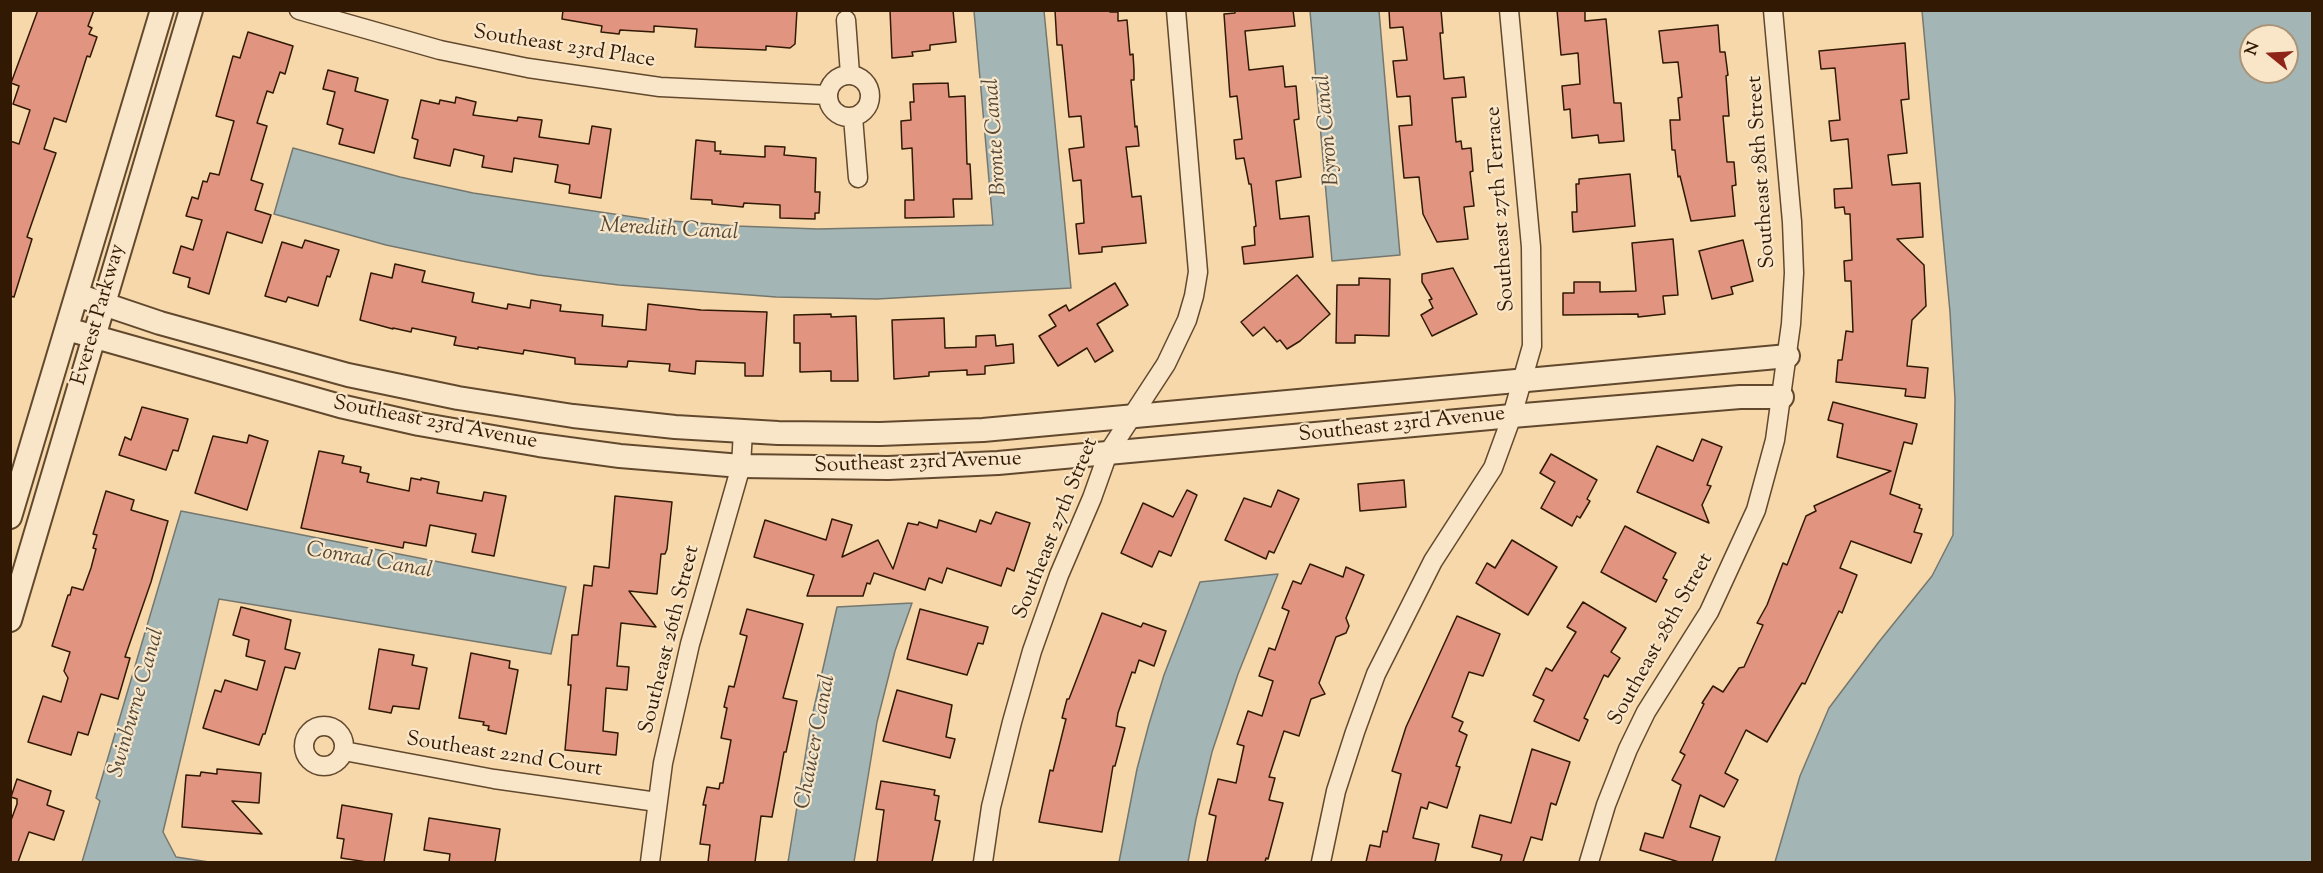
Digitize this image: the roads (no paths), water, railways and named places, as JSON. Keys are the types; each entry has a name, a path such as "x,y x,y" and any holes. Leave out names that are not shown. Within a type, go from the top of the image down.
{"street":[{"name":"Everest Parkway","path":"10,517 162,10"},
{"name":"Everest Parkway","path":"10,620 191,10"},
{"name":"Southeast 23rd Place","path":"299,10 440,50 539,70 660,87 827,95"},
{"name":"Southeast 27th Street","path":"983,862 991,807 1012,722 1032,651 1059,575 1092,498 1108,453 1177,343 1187,320 1198,272 1176,10"},
{"name":"Southeast 27th Terrace","path":"1321,862 1336,791 1376,674 1433,561 1493,468 1512,416 1532,346 1531,247 1509,10"},
{"name":"Southeast 28th Street","path":"1589,862 1606,805 1628,749 1646,712 1709,612 1756,510 1775,440 1788,356 1794,273 1773,10"},
{"path":"846,20 850,74"},
{"path":"850,74 862,79 870,91 865,110 853,117 841,116 835,112 828,102 827,95 832,82 843,75 850,74"},
{"path":"853,117 858,178"},
{"name":"Southeast 23rd Avenue","path":"77,296 160,323 348,375 458,398 573,416 675,427 743,431 880,434 983,430 1788,356"},
{"name":"Southeast 23rd Avenue","path":"67,329 340,406 419,424 539,445 620,456 741,466 888,468 998,463 1512,416 1740,397 1782,397"},
{"name":"Southeast 26th Street","path":"650,862 663,763 690,645 741,466 743,431"},
{"name":"Southeast 22nd Court","path":"344,751 494,779 657,802"}],"water":[{"path":"974,11 1044,11 1071,288 877,299 776,297 619,285 538,275 462,261 386,245 274,214 293,148 400,177 473,193 647,219 818,229 993,225"},
{"name":"Byron Canal","path":"1310,11 1379,11 1400,255 1332,261"},
{"path":"1922,11 2312,11 2312,862 1775,862 1800,776 1829,708 1932,576 1953,535 1955,399 1950,312"},
{"path":"181,511 566,587 551,654 219,599 163,832 176,857 209,862 82,862 100,801 96,798"},
{"path":"1278,574 1238,674 1212,752 1188,862 1119,862 1137,769 1149,724 1164,675 1200,582"},
{"name":"Chaucer Canal","path":"912,603 895,651 877,722 854,862 788,862 811,721 837,607"}],"water label":[{"name":"Bronte Canal","path":"997,137"},
{"name":"Meredith Canal","path":"669,231"},
{"name":"Conrad Canal","path":"369,562"},
{"name":"Swinburne Canal","path":"138,703"}]}
